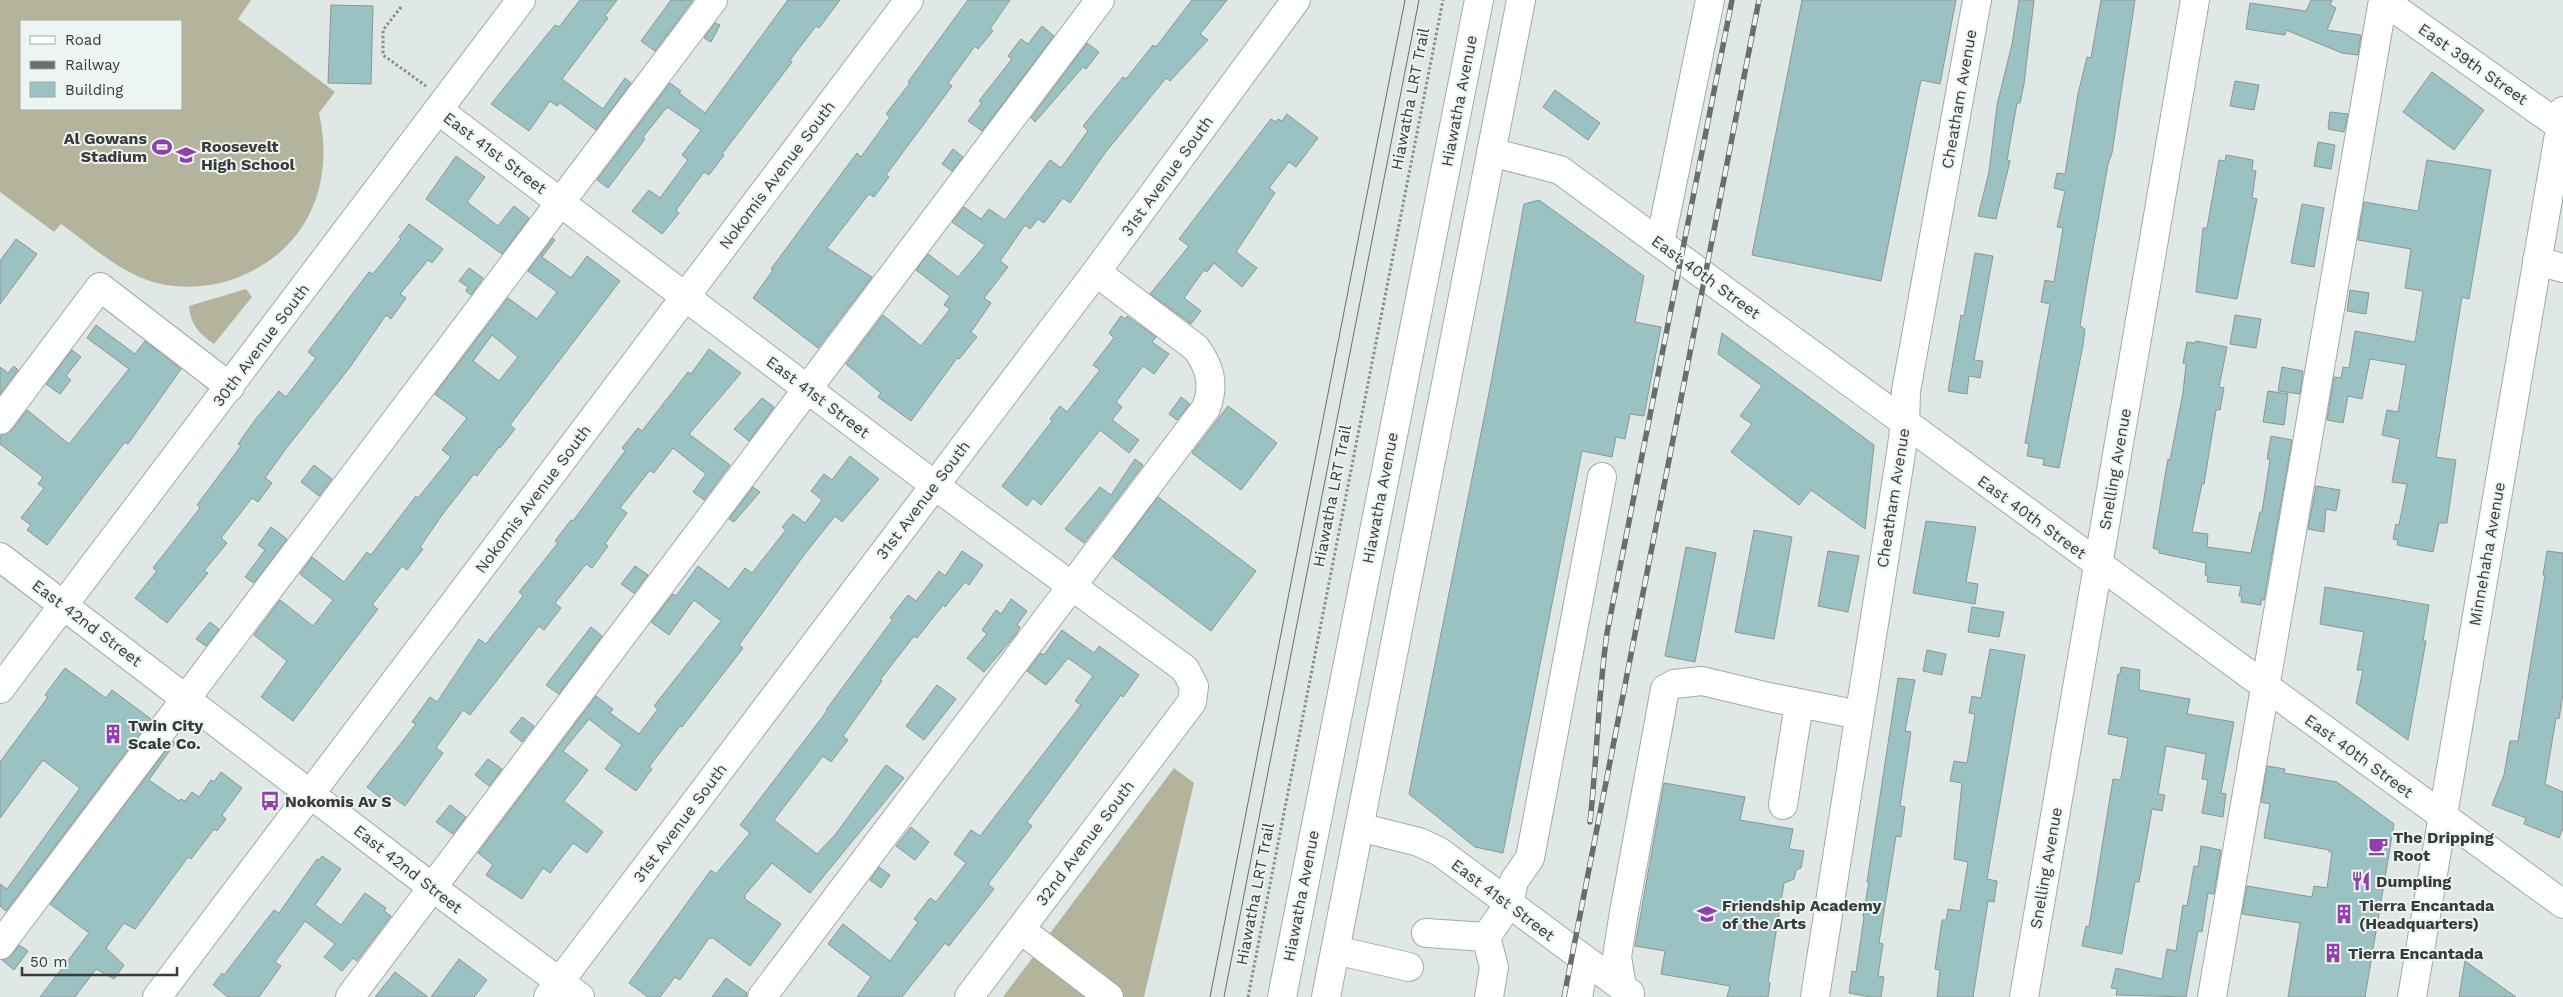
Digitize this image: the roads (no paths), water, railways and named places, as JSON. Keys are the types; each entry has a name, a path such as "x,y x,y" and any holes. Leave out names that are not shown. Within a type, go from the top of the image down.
{"main road":[{"name":"30th Avenue South","path":"0,689 230,388 521,0"},
{"path":"0,945 713,0"},
{"name":"Nokomis Avenue South","path":"157,997 909,0"},
{"path":"350,997 1100,0"},
{"name":"31st Avenue South","path":"562,992 934,485 1096,272 1296,0"},
{"name":"Hiawatha Avenue","path":"1282,997 1479,0"},
{"path":"1326,997 1521,0"},
{"path":"1660,243 1710,0"},
{"name":"Cheatham Avenue","path":"1815,997 1906,423 1906,391 1976,0"},
{"name":"Snelling Avenue","path":"2024,997 2195,0"},
{"path":"2212,997 2383,0"},
{"name":"East 39th Street","path":"2383,0 2562,122"},
{"name":"East 41st Street","path":"441,105 561,203 934,485 1185,669 1194,686"},
{"name":"Minnehaha Avenue","path":"2412,997 2441,816 2562,122"},
{"name":"East 40th Street","path":"1491,152 1560,170 2563,904"},
{"path":"2537,262 2563,268"},
{"path":"762,997 1070,585 1206,408 1212,383 1206,361 1196,348 1096,272"},
{"path":"0,420 100,287 230,388"},
{"path":"1489,997 1494,968 1486,937 1509,904 1514,881 1530,858 1602,477"},
{"name":"East 42nd Street","path":"0,557 311,794 562,992"},
{"path":"1629,992 1617,957 1665,690 1674,684 1702,681 1799,704 1859,715"},
{"name":"32nd Avenue South","path":"969,997 1192,702 1194,686"},
{"path":"1783,805 1799,704"},
{"name":"East 41st Street","path":"1359,827 1419,842 1440,852 1629,992"},
{"path":"1020,929 1109,997"},
{"path":"1426,933 1486,937"},
{"path":"1335,950 1409,967"},
{"path":"1578,997 1585,960"}],"tram line":[{"path":"1210,997 1405,0"},
{"path":"1224,997 1419,0"}],"railway":[{"path":"1590,822 1607,633 1732,0"},
{"path":"1564,997 1759,0"}],"place":[{"name":"Al Gowans Stadium","path":"162,147"},
{"name":"Roosevelt High School","path":"186,155"},
{"name":"Twin City Scale Co.","path":"113,734"},
{"name":"Nokomis Av S","path":"270,801"},
{"name":"The Dripping Root","path":"2378,846"},
{"name":"Dumpling","path":"2361,881"},
{"name":"Friendship Academy of the Arts","path":"1707,914"},
{"name":"Tierra Encantada (Headquarters)","path":"2344,914"},
{"name":"Tierra Encantada","path":"2333,953"}]}
